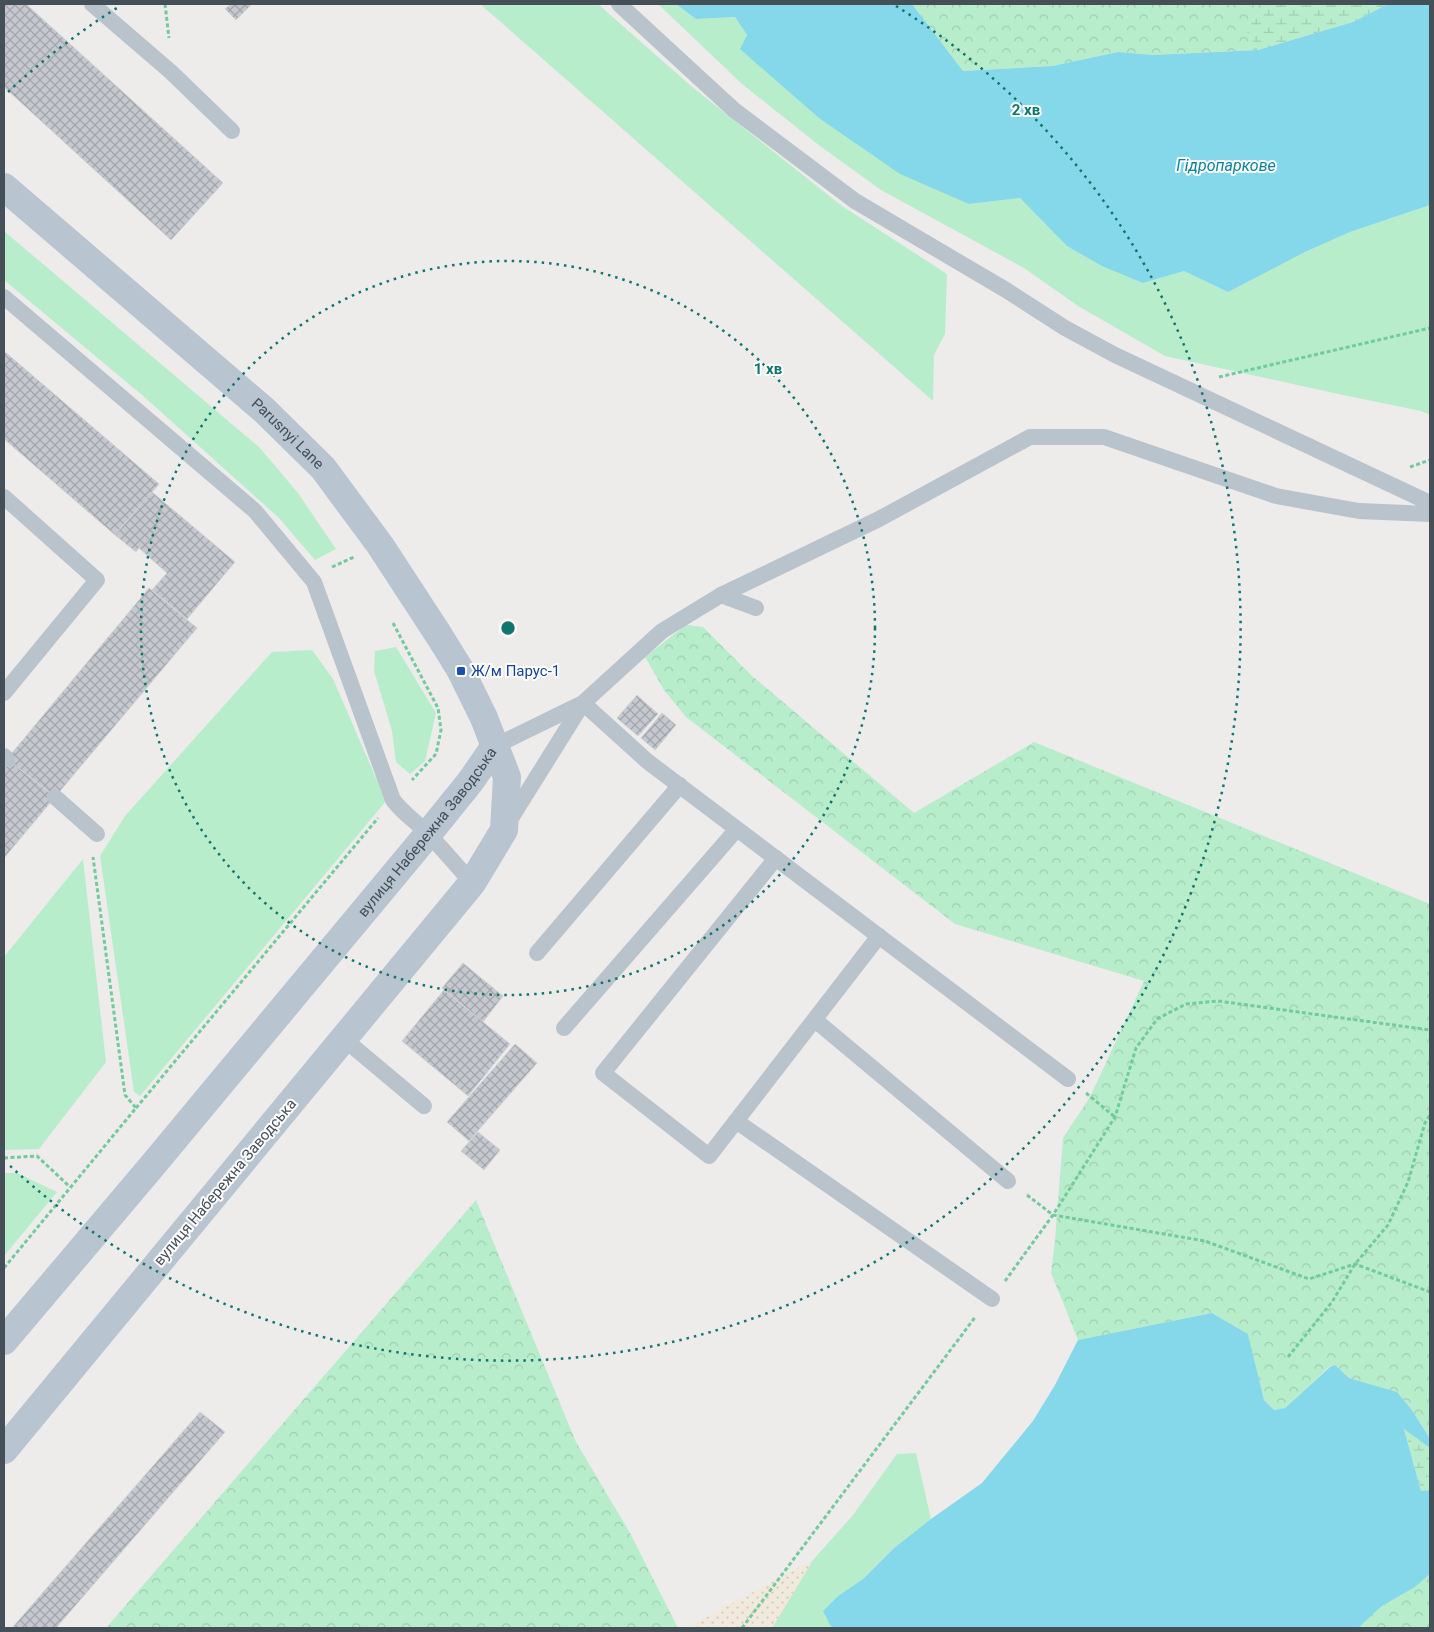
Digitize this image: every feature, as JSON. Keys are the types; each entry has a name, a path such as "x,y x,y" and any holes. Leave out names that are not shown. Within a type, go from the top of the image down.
{"street":[{"name":"Parusnyi Lane","path":"4,188 264,410 322,468 380,544 440,637 475,698 495,746"},
{"name":"вулиця Набережна Заводська","path":"4,1450 472,883 504,830 507,777 495,746"},
{"name":"вулиця Набережна Заводська","path":"4,1341 428,834 470,782 495,746"}],"lane":[{"path":"92,4 171,72 232,131"},
{"path":"619,4 734,110 856,201 1006,290 1065,328 1181,386 1430,503"},
{"path":"4,297 255,511 314,582 393,800 401,811 428,834 472,883"},
{"path":"504,830 583,703 662,631 721,595 879,519 1030,437 1104,437 1276,496 1359,512 1430,514"},
{"path":"4,497 97,580 4,694"},
{"path":"721,595 756,608"},
{"path":"495,746 583,703"},
{"path":"583,703 647,761 1068,1079"},
{"path":"537,953 680,785"},
{"path":"55,797 97,834"},
{"path":"564,1028 737,828"},
{"path":"776,858 603,1073 709,1156 879,936"},
{"path":"814,1020 1008,1181"},
{"path":"344,1039 424,1106"},
{"path":"736,1121 992,1299"}],"path":[{"path":"1181,386 1430,328"},
{"path":"345,561 354,556"},
{"path":"4,1268 393,800"},
{"path":"92,851 126,1095 136,1108"},
{"path":"742,1628 971,1322 992,1299 1053,1215 1115,1117 1136,1048 1157,1019 1186,1004 1218,1001 1430,1030"},
{"path":"1068,1079 1115,1117"},
{"path":"1288,1357 1332,1302 1355,1264 1388,1225 1408,1182 1425,1123 1430,1116"},
{"path":"4,1158 37,1156 70,1187"},
{"path":"1008,1181 1053,1215 1206,1241 1308,1280 1355,1264 1430,1292"}],"green space":[{"path":"480,4 598,4 691,86 842,206 947,274 945,334 934,355 933,401"},
{"path":"658,4 676,4 696,19 735,17 747,35 741,49 969,204 1020,198 1067,246 1143,283 1184,271 1228,292 1305,252 1350,232 1430,205 1430,415 1421,411 1165,356 1078,306 1024,268 881,190 820,146 742,84"},
{"path":"912,4 1270,4 1244,27 1258,50 1153,55 1118,52 1052,66 963,71"},
{"path":"1270,4 1388,4 1353,22 1258,50 1244,27"},
{"path":"4,231 259,447 298,493 336,549 315,560 279,518 141,394 4,280"},
{"path":"686,625 703,627 751,675 914,813 1034,742 1430,904 1430,1439 1412,1410 1397,1392 1349,1378 1335,1365 1329,1367 1285,1408 1274,1410 1264,1400 1248,1334 1212,1313 1078,1340 1051,1273 1063,1138 1090,1097 1144,981 955,924 686,717 664,690 645,657"},
{"path":"396,647 436,713 425,761 410,774 396,762 392,731 374,671 375,651"},
{"path":"312,650 333,679 386,801 140,1096 134,1092 100,856 125,816 272,652"},
{"path":"83,859 106,1062 39,1149 4,1150 4,957"},
{"path":"4,1173 17,1173 57,1192 4,1256"},
{"path":"476,1200 576,1442 630,1533 678,1628 106,1628"},
{"path":"1404,1428 1430,1448 1430,1490 1421,1491"},
{"path":"916,1453 931,1519 894,1548 863,1579 838,1596 824,1611 826,1618 833,1628 772,1628 813,1560 853,1515 897,1454"},
{"path":"1430,1574 1430,1628 1358,1628 1382,1606 1415,1587"}],"sand":[{"path":"813,1560 772,1628 686,1628"}],"water":[{"name":"Гідропаркове","path":"676,4 912,4 963,71 1052,66 1118,52 1153,55 1258,50 1353,22 1388,4 1430,4 1430,205 1350,232 1305,252 1228,292 1184,271 1143,283 1102,266 1067,246 1020,198 969,204 900,174 819,118 740,49 747,35 735,17 696,19"},
{"path":"1212,1313 1248,1334 1264,1400 1274,1410 1285,1408 1330,1367 1335,1365 1349,1378 1397,1392 1412,1410 1430,1439 1430,1448 1404,1429 1421,1491 1430,1490 1430,1574 1415,1587 1382,1606 1358,1628 833,1628 830,1625 823,1611 838,1596 863,1579 894,1548 982,1483 1033,1421 1055,1385 1078,1340"}],"building":[{"path":"4,4 26,4 223,183 171,240 4,87"},
{"path":"231,4 252,4 236,20 225,9"},
{"path":"4,351 159,484 115,535 4,439"},
{"path":"152,492 235,562 187,619 152,590 167,573 139,548 136,552 115,535"},
{"path":"149,588 197,628 55,797 7,759"},
{"path":"637,695 658,714 638,736 617,718"},
{"path":"662,713 676,725 655,750 641,738"},
{"path":"7,759 55,797 4,858 4,762"},
{"path":"463,963 503,996 483,1022 442,988"},
{"path":"444,990 510,1044 468,1096 402,1041"},
{"path":"515,1044 537,1063 469,1141 447,1122"},
{"path":"478,1132 500,1150 484,1170 461,1151"},
{"path":"200,1412 225,1432 56,1628 12,1628"}],"place":[{"name":"Ж/м Парус-1","path":"461,671"}]}
